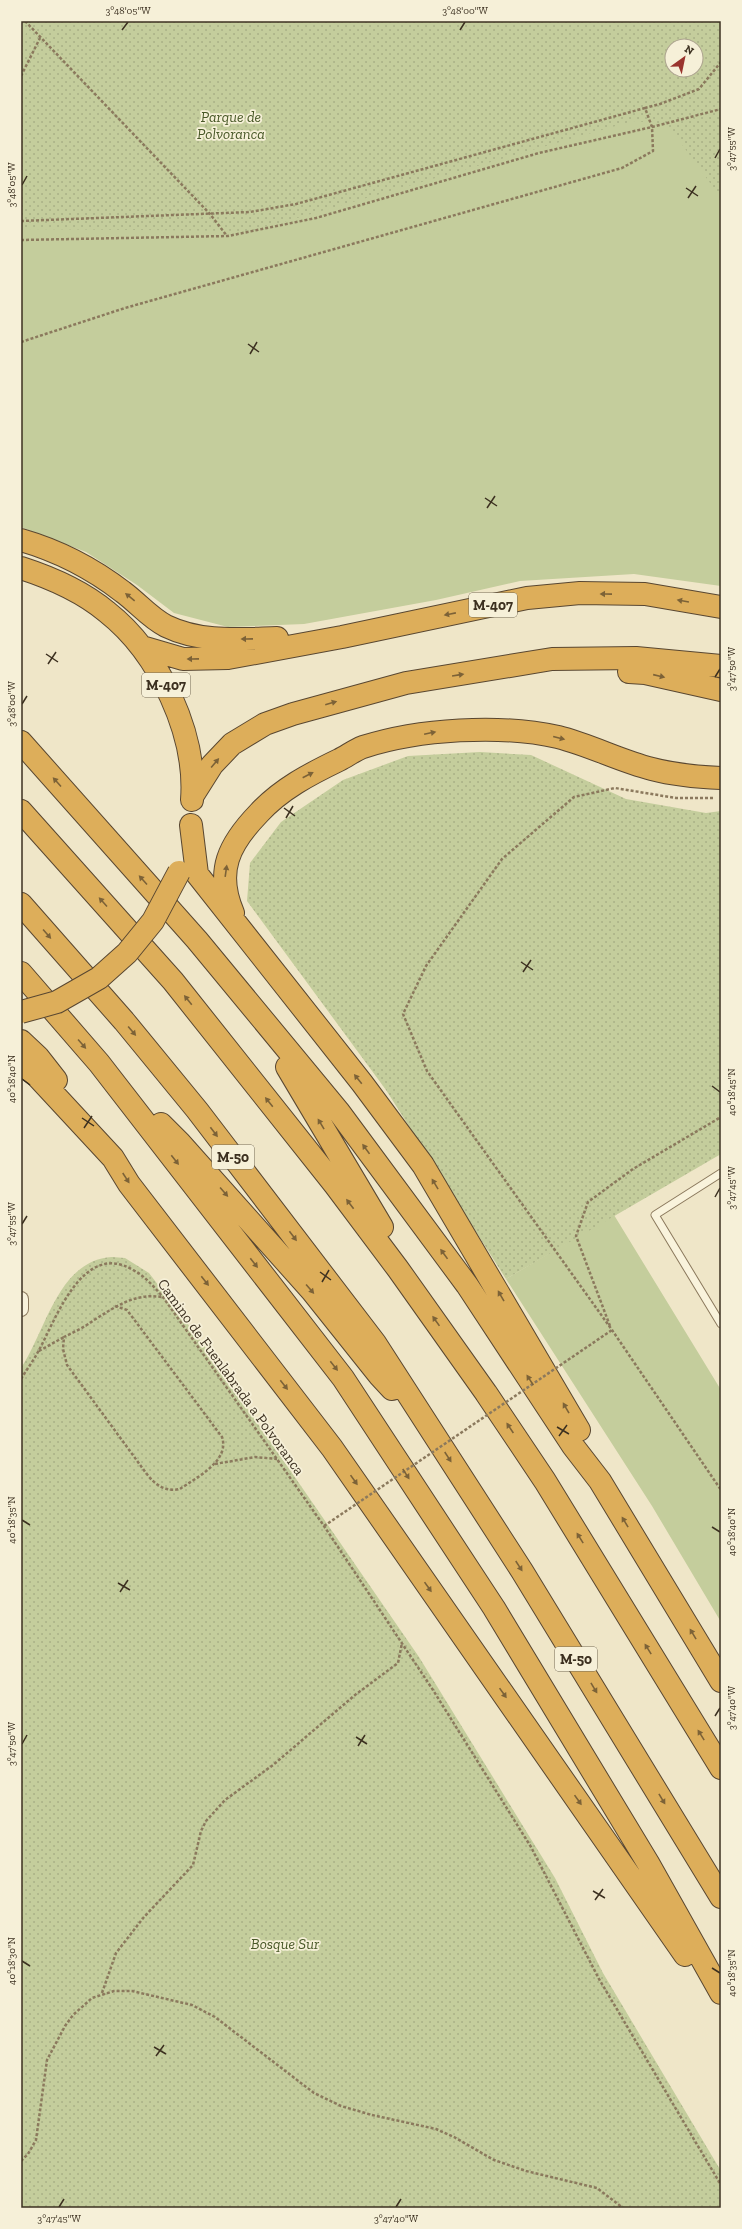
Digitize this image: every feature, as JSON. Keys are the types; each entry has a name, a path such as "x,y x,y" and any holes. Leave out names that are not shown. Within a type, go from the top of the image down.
{"highway":[{"path":"21,540 49,548 99,573 154,618 165,626 180,632 211,639 342,637"},
{"name":"M-407","path":"21,568 73,589 108,612 142,647 170,692 180,720 187,742 193,795 190,825 179,872 153,921 127,953 99,978 57,1002 21,1012"},
{"name":"M-407","path":"142,647 183,659 228,658 342,637 527,598 580,593 645,594 721,607"},
{"name":"M-407","path":"193,795 212,765 232,744 265,724 293,714 406,682 560,659 636,658 721,666"},
{"path":"494,669 645,673 721,690"},
{"path":"242,934 226,896 224,881 226,865 234,845 245,828 261,811 302,778 363,748 441,731 506,731 558,737 652,769 688,776 721,778"},
{"path":"21,742 197,940 339,1112 467,1285 573,1446 600,1481 721,1681"},
{"path":"21,811 173,981 336,1185 398,1269 486,1393 545,1481 721,1768"},
{"path":"190,825 197,874 242,934 362,1084 423,1165 592,1452 600,1481"},
{"name":"M-50","path":"21,904 124,1021 197,1110 375,1343 522,1571 721,1897"},
{"path":"197,940 293,1076 388,1236 398,1269"},
{"path":"21,973 99,1063 343,1378 494,1608 648,1862 721,1993"},
{"path":"21,1041 38,1057 68,1095 113,1158 129,1184 332,1448 623,1863 721,2008"},
{"path":"99,1063 180,1143 312,1291 379,1375 426,1424"},
{"path":"21,1064 36,1075 113,1158"}],"street":[{"path":"21,1299 21,1308"}],"lane":[{"path":"721,1173 655,1215 721,1324"}],"path":[{"path":"25,21 210,214 228,236"},
{"path":"21,76 40,38"},
{"path":"21,221 250,212 296,204 660,104 699,88 721,62"},
{"path":"21,342 140,303 622,168 653,151 652,127 645,108"},
{"path":"21,240 228,236 316,218 539,153 652,127 721,109"},
{"path":"721,798 676,798 615,788 574,797 502,859 426,966 404,1014 427,1071 612,1330 721,1490"},
{"path":"612,1330 576,1236 588,1202 633,1169 721,1117"},
{"name":"Camino de Fuenlabrada a Polvoranca","path":"21,1379 39,1351 71,1288 90,1271 105,1264 117,1264 133,1269 150,1283 162,1297 324,1526 402,1643 531,1847 599,1979 721,2185"},
{"path":"39,1351 115,1306 137,1297 150,1295 162,1297"},
{"path":"115,1306 128,1310 222,1437 223,1449 215,1464"},
{"path":"324,1526 612,1330"},
{"path":"64,1337 63,1349 67,1365 152,1480 163,1488 180,1489 215,1464 256,1457 277,1459"},
{"path":"102,1993 116,1953 144,1917 193,1865 200,1831 206,1820 225,1800 273,1764 355,1695 398,1663 402,1643"},
{"path":"21,2160 28,2154 36,2140 47,2060 73,2015 92,1998 102,1993 132,1991 192,2005 215,2017 314,2093 341,2106 372,2115 436,2129 454,2137 494,2160 526,2171 596,2188 623,2208"}],"green space":[{"path":"21,21 721,21 721,586 634,574 520,581 436,600 304,624 228,627 174,613 137,585 86,552 21,527"},
{"name":"Parque de Polvoranca","path":"21,21 721,21 721,198 667,124 633,121 252,231 21,229 21,48 27,30"},
{"path":"480,752 531,755 626,799 706,813 721,811 721,1154 506,1279 386,1090 247,901 250,863 281,822 343,780 408,756"},
{"path":"614,1215 721,1390 721,1622 652,1506 506,1279"},
{"name":"Bosque Sur","path":"112,1257 125,1258 149,1273 203,1344 419,1657 555,1878 603,1973 721,2171 721,2208 21,2208 21,1368 56,1300 66,1284 79,1270 94,1261"}]}
